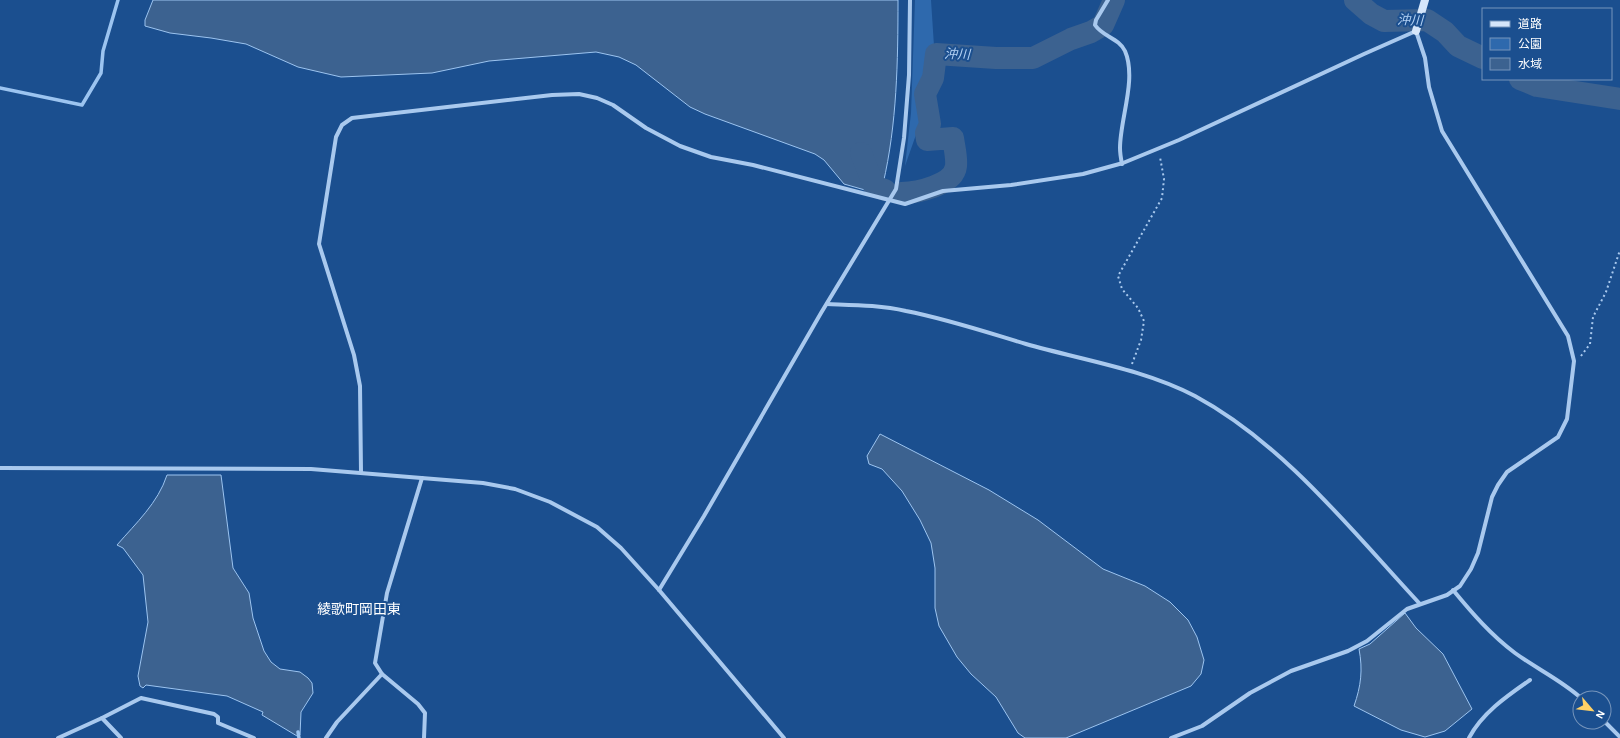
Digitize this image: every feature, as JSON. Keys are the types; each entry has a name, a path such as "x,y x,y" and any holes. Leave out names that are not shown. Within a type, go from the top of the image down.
{"street":[{"path":"659,590 704,516 827,304 890,201 899,178 904,138 909,75 910,0"},
{"path":"1108,0 1096,20 1096,26 1100,32 1116,39 1124,50 1130,69 1120,148 1122,164"},
{"path":"1171,738 1202,726 1250,693 1291,671 1348,650 1367,641 1407,609 1447,595 1460,586 1471,570 1478,553 1492,497 1498,485 1507,472 1558,437 1567,419 1574,361 1568,336 1442,131 1429,88 1425,58 1417,29 1425,0"},
{"path":"361,472 360,386 354,355 319,244 336,137 342,125 352,118 552,95 579,94 597,98 613,105 646,128 680,146 711,156 753,165 906,204 943,191 1012,185 1083,174 1122,164 1159,149 1417,29"},
{"path":"827,304 867,305 906,310 1129,371 1163,382 1195,396 1230,419 1284,460 1339,515 1420,604"},
{"path":"0,468 311,470 361,472 483,483 515,489 550,502 597,527 621,548 659,590 784,738"},
{"path":"422,478 387,593 375,664 382,674 418,704 424,713 424,738"},
{"path":"1453,590 1498,641 1572,691"},
{"path":"326,738 337,722 382,674"},
{"path":"1469,738 1473,730 1494,707 1530,680"},
{"path":"58,738 141,698 214,714 218,717 218,723 254,738"},
{"path":"102,718 122,738"},
{"path":"1612,730 1620,738"}],"path":[{"path":"1129,371 1141,340 1144,321 1138,308 1122,290 1118,276 1162,198 1164,179 1159,149"},
{"path":"1574,361 1583,355 1590,344 1593,317 1606,292 1620,250"}],"green space":[{"path":"915,0 931,0 934,46 931,78 923,93 926,114 918,129 905,166 911,113"}],"water":[{"path":"153,0 898,0 896,92 888,161 883,184 868,181 865,190 844,184 824,160 815,154 705,114 690,107 636,65 619,57 596,52 489,61 432,73 341,77 298,67 246,44 170,33 145,26 145,20"},
{"path":"880,434 989,490 1038,520 1103,569 1145,586 1170,602 1188,620 1197,637 1204,660 1201,674 1191,686 1066,738 1025,738 1018,733 996,697 971,674 957,657 939,626 935,608 935,568 931,543 920,520 902,491 882,469 869,464 867,456"},
{"path":"167,475 221,475 233,568 249,593 253,618 264,651 271,662 280,669 300,672 312,683 313,693 301,712 300,735 297,736 262,715 263,712 227,696 146,685 143,688 140,686 138,676 148,622 143,575 123,548 117,545 152,504"},
{"path":"1405,613 1416,628 1443,654 1472,709 1445,731 1425,737 1401,730 1354,706 1361,678 1359,649 1370,644"}],"waterway":[{"path":"0,88 82,105 101,73 103,51 118,0"},
{"name":"沖川","path":"901,193 908,193 934,187 949,178 954,173 956,166 953,138 927,140 926,133 930,124 925,94 933,78 936,54 996,58 1033,58 1071,39 1091,32 1103,25 1114,0"},
{"name":"沖川","path":"1355,0 1371,14 1384,21 1427,20 1445,32 1458,46 1482,58"},
{"name":"沖川","path":"1522,80 1537,86 1620,99"},
{"name":"沖川","path":"861,153 874,186 885,190"},
{"path":"298,732 299,738"}],"district":[{"name":"綾歌町岡田東","path":"359,610"}]}
